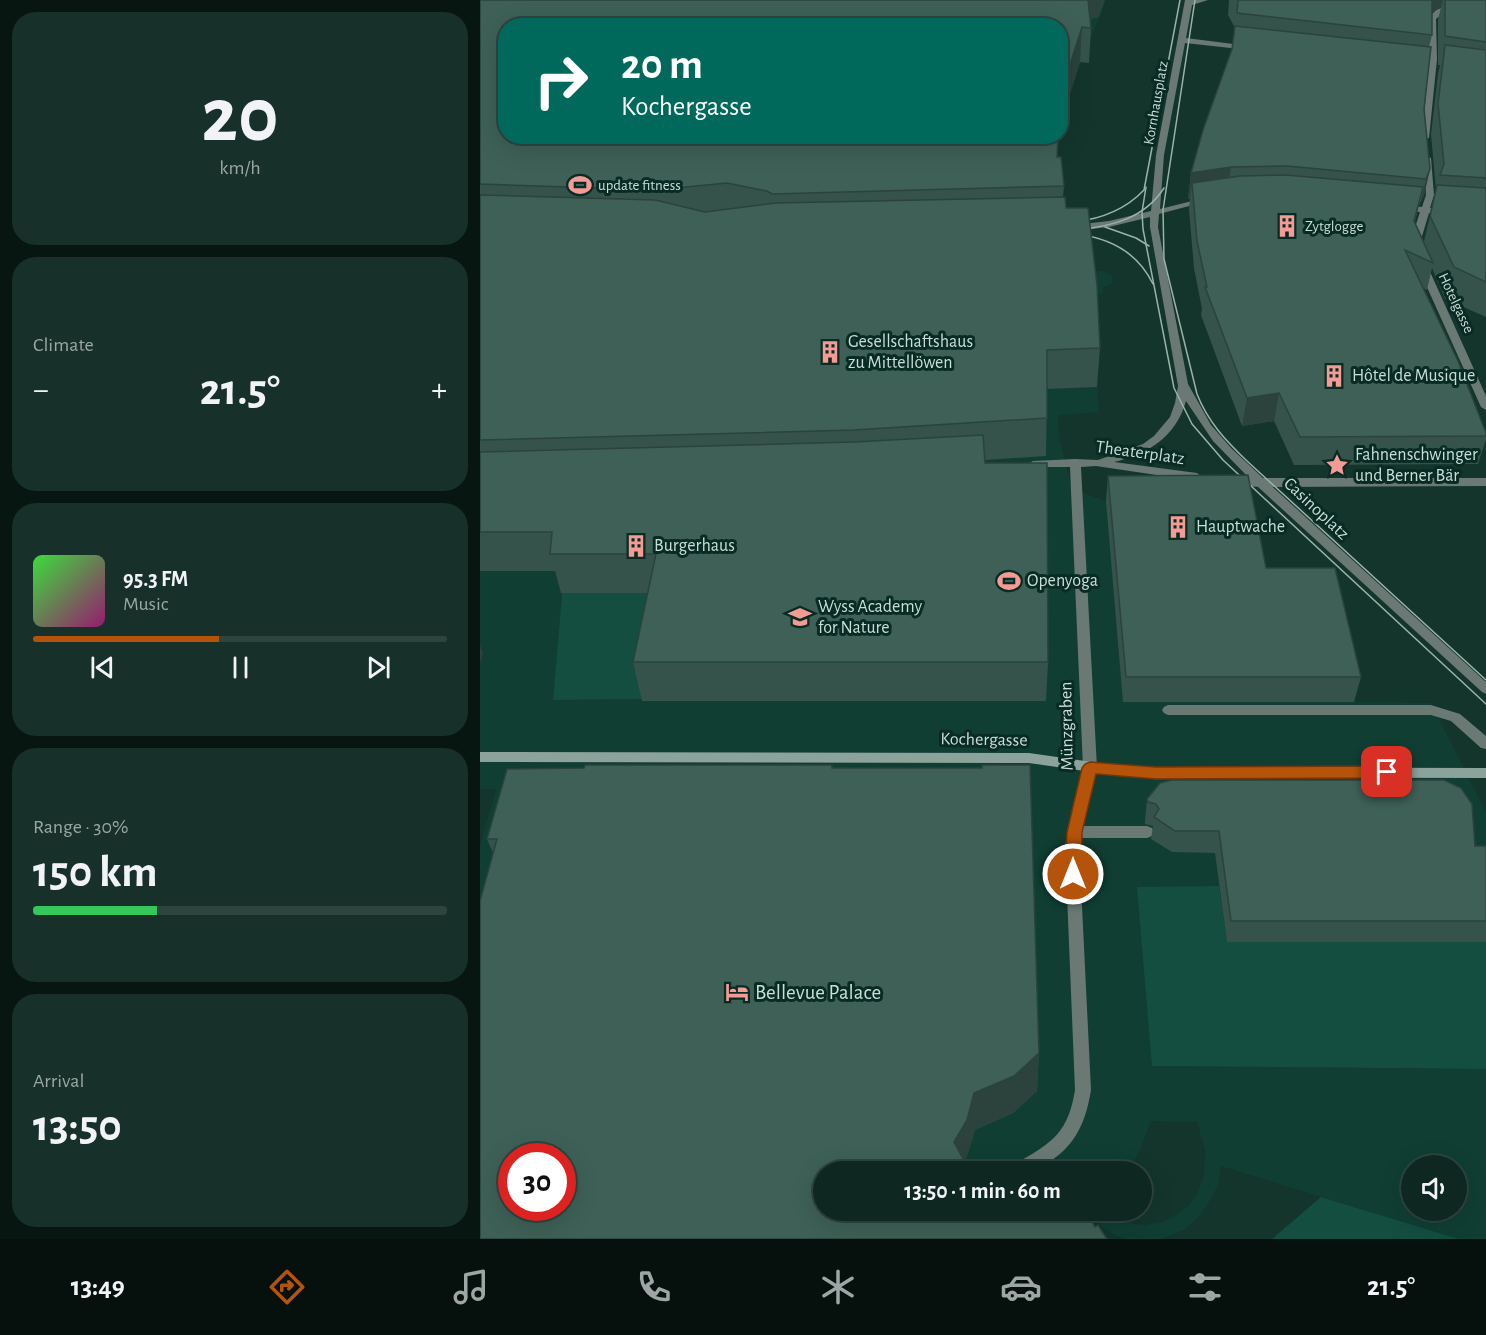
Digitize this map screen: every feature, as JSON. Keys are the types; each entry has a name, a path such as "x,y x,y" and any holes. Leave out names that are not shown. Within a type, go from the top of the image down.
{"street":[{"path":"1189,2 1204,0"},
{"name":"Hotelgasse","path":"1468,0 1439,12 1432,19 1432,69 1425,134 1430,195 1415,240 1416,253 1486,407"},
{"name":"Kornhausplatz","path":"1155,212 1160,155 1189,2"},
{"path":"1181,40 1256,49"},
{"path":"1422,67 1442,70"},
{"path":"1064,228 1099,225 1212,200"},
{"path":"1394,206 1459,214"},
{"name":"Theaterplatz","path":"1075,462 1120,458 1134,454 1167,431 1180,410 1182,378 1154,240 1155,212"},
{"name":"Theaterplatz","path":"1182,378 1197,413 1210,433 1261,483"},
{"path":"1024,465 1075,462"},
{"name":"Theaterplatz","path":"1075,462 1215,480 1261,483"},
{"name":"Münzgraben","path":"1034,1161 1066,1139 1076,1124 1082,1103 1084,1073 1073,874 1074,832 1090,768 1075,462"},
{"name":"Casinoplatz","path":"1261,483 1486,482"},
{"name":"Casinoplatz","path":"1261,483 1486,689"},
{"path":"1168,710 1431,710 1455,717 1486,744"},
{"name":"Kochergasse","path":"480,757 1029,758 1090,768 1156,773 1486,772"},
{"path":"1074,832 1147,832"}],"shaded area":[{"path":"480,0 1106,0 1074,82 1068,58 1068,18 498,18 498,144 653,144 1057,166 1059,193 1090,271 1104,271 1112,276 1113,283 1103,287 1103,294 1092,294 1099,412 1058,415 1059,436 1072,489 1106,501 1217,554 1330,593 1355,702 1431,703 1486,812 1486,942 1227,942 1152,1066 1486,1069 1486,1239 1459,1239 1221,1166 1218,1185 1211,1199 1199,1216 1184,1230 1160,1239 1126,1239 1102,1227 1097,1221 1123,1221 1144,1225 1162,1222 1188,1206 1198,1192 1204,1175 1205,1150 1197,1122 1151,1121 1134,1161 1059,1161 1054,1153 1039,1161 813,1161 813,1211 480,1239 480,845 496,789 480,789"},
{"path":"690,583 643,699 553,700 563,585 609,593 631,593"},
{"path":"1219,886 1227,942 1486,942 1486,1069 1152,1066 1137,887"},
{"path":"1321,1197 1459,1239 1272,1239"}],"building":[{"path":"480,0 1088,0 1091,28 1082,27 1068,71 1068,18 498,18 498,144 1058,144 1057,157 1061,157 1064,186 772,194 727,183 655,190 480,184"},
{"path":"1238,0 1432,0 1432,35 1237,13"},
{"path":"1445,0 1486,0 1486,42 1445,36"},
{"path":"1235,26 1431,47 1424,109 1430,169 1426,179 1287,166 1231,167 1191,173 1203,130 1232,49"},
{"path":"1445,45 1486,50 1486,178 1440,175 1444,164 1438,104"},
{"path":"1286,175 1423,187 1414,221 1433,263 1405,250 1458,361 1486,436 1300,437 1279,393 1247,398 1205,287 1207,287 1197,241 1192,183 1240,176"},
{"path":"1437,185 1486,188 1486,282 1454,267 1430,216"},
{"path":"480,195 655,200 705,212 776,203 1065,197 1066,208 1088,208 1097,285 1100,348 1047,350 1047,418 854,430 480,440"},
{"path":"983,435 985,463 1047,463 1048,662 633,662 656,554 550,554 552,532 480,532 480,452 854,442"},
{"path":"1248,475 1266,568 1335,568 1361,677 1126,677 1108,476"},
{"path":"585,765 832,765 832,768 982,768 982,765 1030,765 1039,1053 1014,1076 974,1093 967,1120 954,1142 964,1161 813,1161 813,1221 1091,1221 1095,1227 1098,1225 1107,1239 480,1239 480,901 497,839 487,839 507,769 584,768"},
{"path":"1172,780 1444,780 1461,788 1472,804 1475,846 1486,846 1486,921 1231,921 1219,831 1175,831 1154,817 1159,809 1156,804 1148,802 1147,799 1160,783"}],"tram line":[{"path":"1074,222 1094,219 1121,208 1144,190 1180,0"},
{"path":"1195,0 1163,210 1164,259 1201,404 1212,422 1239,454 1486,680"},
{"path":"1142,210 1146,187"},
{"path":"1142,210 1156,199 1164,188"},
{"path":"1077,230 1115,223 1142,210"},
{"path":"1142,210 1146,244"},
{"path":"1105,227 1136,238 1146,244"},
{"path":"1076,234 1100,239 1122,249 1147,273 1153,284"},
{"path":"1146,244 1174,388 1192,424 1223,460 1486,704"}],"place":[{"name":"update fitness","path":"580,185"},
{"name":"Zytglogge","path":"1287,226"},
{"name":"Gesellschaftshaus zu Mittellöwen","path":"830,352"},
{"name":"Hôtel de Musique","path":"1334,376"},
{"name":"Fahnenschwinger und Berner Bär","path":"1337,465"},
{"name":"Hauptwache","path":"1178,527"},
{"name":"Burgerhaus","path":"636,546"},
{"name":"Openyoga","path":"1009,581"},
{"name":"Wyss Academy for Nature","path":"800,617"},
{"name":"Bellevue Palace","path":"737,992"}],"route":[{"path":"1073,874 1074,832 1090,768 1156,773 1387,772"}]}
